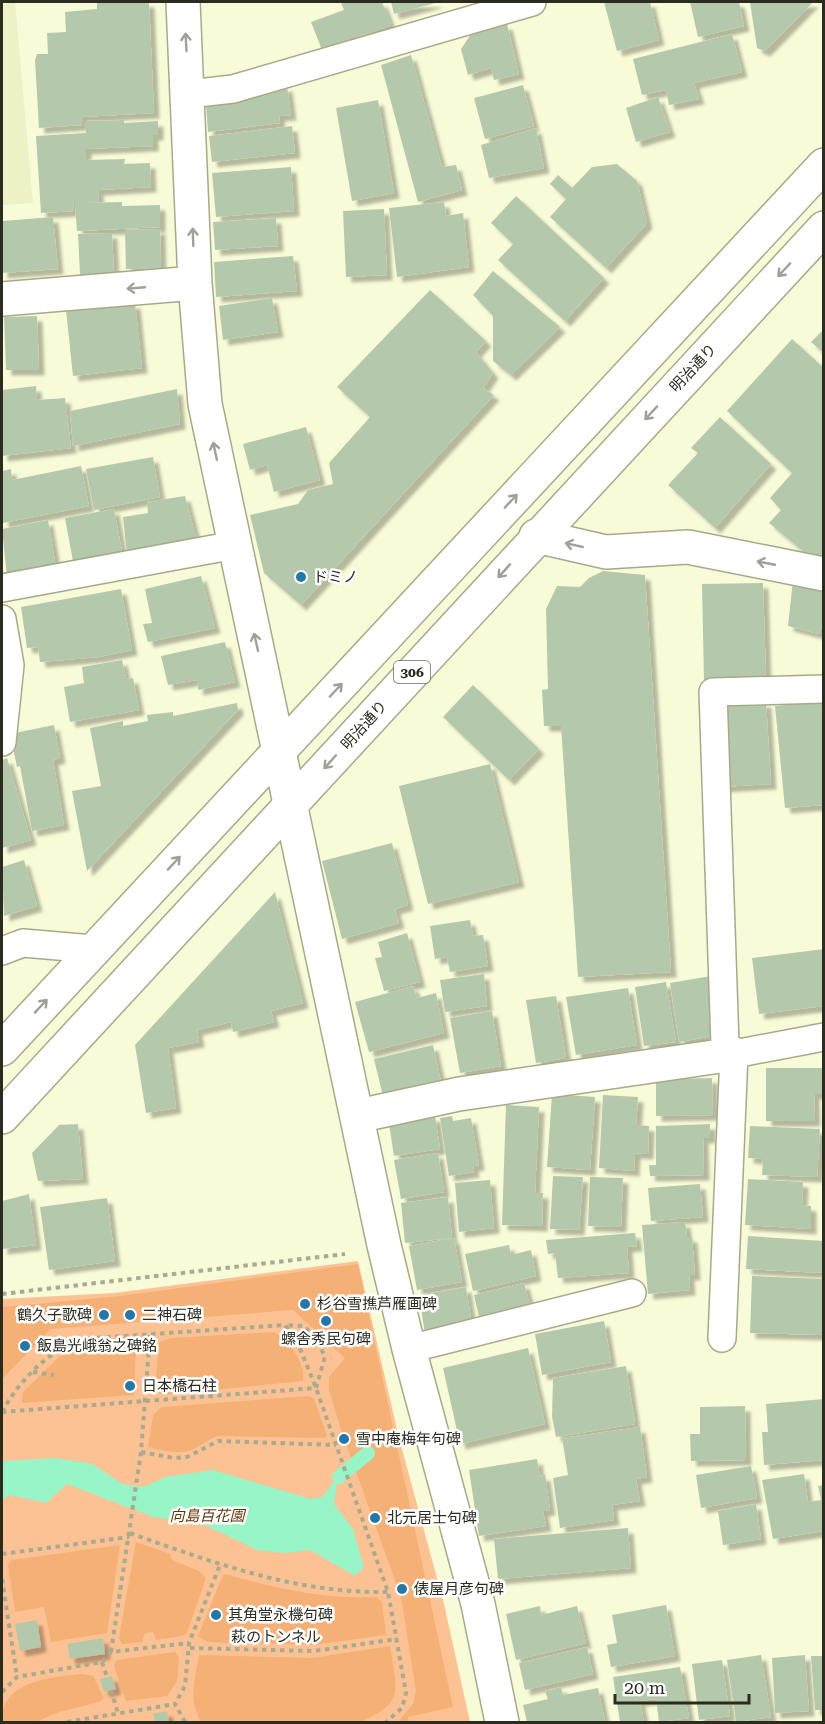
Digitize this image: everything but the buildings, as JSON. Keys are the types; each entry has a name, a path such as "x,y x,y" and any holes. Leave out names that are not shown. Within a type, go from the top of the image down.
{"street":[{"path":"183,2 189,94 195,283 205,404 384,1245 409,1349 478,1604 502,1722"},
{"path":"2,1049 824,165"},
{"name":"明治通り","path":"2,1117 291,806 536,536 824,228"},
{"path":"2,299 195,283"},
{"path":"536,536 606,552 688,547 824,574"},
{"path":"358,1116 459,1094 734,1054"}],"lane":[{"path":"189,94 233,89 532,2"},
{"path":"2,588 235,545"},
{"path":"2,619 10,665 2,742"},
{"path":"722,1338 734,1054 725,1045 713,692 824,689"},
{"path":"2,951 23,943 93,949"},
{"path":"734,1054 824,1037"},
{"path":"409,1349 632,1293"}],"path":[{"path":"2,1294 352,1254"},
{"path":"285,1325 302,1351 388,1592 406,1693 402,1708 386,1722"},
{"path":"2,1412 15,1389 33,1371 57,1349 80,1339 285,1325 304,1326 317,1340 325,1357 316,1388"},
{"path":"2,1692 17,1677 102,1662 111,1652 141,1452 150,1334"},
{"path":"33,1371 54,1375"},
{"path":"2,1412 316,1388"},
{"path":"141,1452 174,1458 187,1457 218,1441 336,1445"},
{"path":"2,1554 129,1535 265,1578 348,1592 388,1592"},
{"path":"175,1704 185,1686 190,1646 220,1565"},
{"path":"2,1579 17,1677"},
{"name":"萩のトンネル","path":"111,1652 190,1646 314,1651 397,1639"},
{"path":"102,1662 106,1677"},
{"path":"111,1690 118,1713"},
{"path":"68,1722 175,1704"},
{"path":"175,1704 184,1722"}],"shaded area":[{"path":"2,2 15,2 33,203 2,205"},
{"path":"358,1264 453,1707 408,1717 408,1722 398,1722 413,1704 416,1691 401,1597 341,1430 329,1390 329,1377 345,1358 293,1310 51,1329 2,1379 2,1307 120,1296"},
{"path":"274,1332 285,1340 295,1353 302,1367 303,1381 163,1395 155,1390 159,1342 171,1338"},
{"path":"136,1343 134,1395 22,1403 23,1392 60,1356 81,1347"},
{"path":"309,1396 314,1399 327,1435 325,1438 218,1436 195,1448 181,1452 148,1447 153,1415 162,1407"},
{"path":"55,1458 93,1464 122,1484 143,1487 165,1477 213,1470 311,1499 322,1497 338,1476 334,1504 353,1529 364,1567 355,1576 310,1550 285,1553 257,1550 203,1524 153,1517 67,1484 46,1503 10,1495 2,1500 2,1461"},
{"path":"136,1542 170,1554 172,1560 199,1571 206,1578 187,1633 182,1636 156,1640 153,1632 145,1633 142,1642 122,1644 119,1638"},
{"path":"120,1545 107,1633 51,1642 44,1607 15,1612 8,1564 12,1560"},
{"path":"225,1574 319,1595 377,1597 382,1602 386,1635 313,1645 207,1642 198,1636"},
{"path":"390,1646 396,1684 392,1701 375,1715 360,1722 201,1722 197,1714 194,1681 199,1655 313,1658"},
{"path":"175,1652 179,1657 177,1681 167,1696 126,1701 114,1666 117,1660"},
{"path":"83,1674 93,1676 104,1698 99,1702 59,1712 36,1722 2,1722 4,1708 10,1697 19,1689 44,1679"}],"green space":[{"name":"向島百花園","path":"358,1261 399,1438 444,1604 470,1722 2,1722 2,1299 114,1293"}],"waterway":[{"path":"339,1477 368,1453"}],"place":[{"name":"ドミノ","path":"301,577"},
{"name":"杉谷雪撨芦雁画碑","path":"305,1304"},
{"name":"鶴久子歌碑","path":"104,1315"},
{"name":"二神石碑","path":"130,1315"},
{"name":"螺舎秀民句碑","path":"326,1321"},
{"name":"飯島光峨翁之碑銘","path":"25,1346"},
{"name":"日本橋石柱","path":"130,1386"},
{"name":"雪中庵梅年句碑","path":"344,1439"},
{"name":"北元居士句碑","path":"375,1518"},
{"name":"俵屋月彦句碑","path":"402,1589"},
{"name":"其角堂永機句碑","path":"216,1615"}]}
